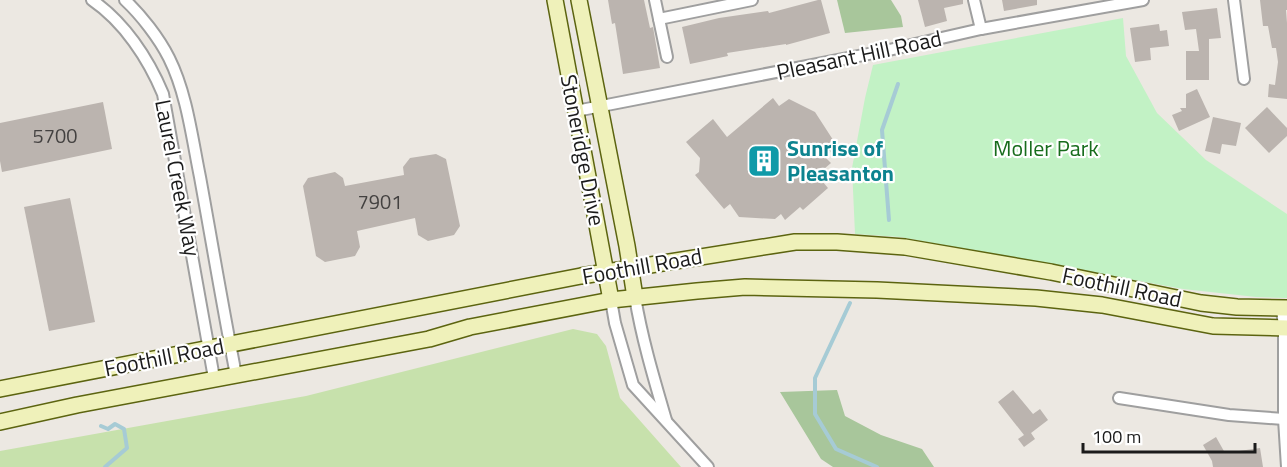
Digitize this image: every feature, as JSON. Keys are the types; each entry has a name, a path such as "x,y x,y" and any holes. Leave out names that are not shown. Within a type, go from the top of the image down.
{"main road":[{"name":"Stoneridge Drive","path":"555,0 611,300"},
{"name":"Stoneridge Drive","path":"579,0 635,297"},
{"name":"Foothill Road","path":"0,388 606,272 795,242 905,247 1051,272 1201,303 1237,307 1285,308"},
{"name":"Foothill Road","path":"0,422 214,378 429,339 470,327 611,300 745,287 877,290 1045,298 1102,305 1214,326 1285,328"}],"street":[{"name":"Laurel Creek Way","path":"92,0 123,28 154,73 163,94 214,378"},
{"name":"Laurel Creek Way","path":"125,0 135,8 163,48 181,89 236,375"},
{"path":"655,0 666,57"},
{"path":"659,19 752,0"},
{"path":"974,0 981,29"},
{"name":"Pleasant Hill Road","path":"576,111 889,50 1107,4 1143,0"},
{"path":"1234,0 1244,79"},
{"path":"635,297 649,363 667,423"},
{"path":"611,300 615,323 633,385 708,467"},
{"path":"1285,308 1284,419 1287,467"},
{"path":"1119,398 1230,415 1284,419"}],"green space":[{"path":"837,0 891,0 901,16 903,27 845,33"},
{"name":"Moller Park","path":"1123,18 1126,56 1157,113 1206,160 1287,214 1287,298 1183,289 900,237 855,234 852,168 873,65"},
{"path":"573,329 597,334 606,346 620,398 681,467 0,467 0,451 306,396"},
{"path":"837,390 845,416 881,435 922,449 934,467 833,467 821,459 780,392"}],"building":[{"path":"608,0 644,0 650,28 653,27 660,68 623,74 615,23 612,24"},
{"path":"821,0 830,33 786,45 727,53 728,56 690,64 682,27 719,18 768,11 769,13"},
{"path":"918,0 963,0 963,4 944,8 947,21 925,27"},
{"path":"1002,0 1037,0 1037,5 1004,11"},
{"path":"1260,0 1287,0 1287,99 1268,97 1269,84 1275,85 1278,62 1276,48 1272,48 1268,26 1263,26"},
{"path":"1217,8 1221,38 1209,39 1209,80 1186,80 1186,51 1199,51 1196,29 1185,30 1182,12"},
{"path":"1159,24 1160,31 1167,30 1169,46 1150,48 1151,60 1135,62 1130,28"},
{"path":"1197,89 1210,117 1179,131 1172,115 1182,111 1180,108 1186,108 1186,94"},
{"name":"Sunrise of Pleasanton","path":"773,98 779,106 789,99 815,112 837,146 825,157 831,163 817,175 828,188 803,210 800,207 785,220 781,214 775,219 739,217 730,204 724,209 695,175 699,172 700,158 686,142 713,119 727,137"},
{"path":"103,102 112,149 2,172 0,123"},
{"path":"1267,107 1287,128 1287,136 1269,153 1245,128"},
{"path":"1213,117 1241,123 1236,146 1222,144 1220,154 1205,151"},
{"path":"436,154 446,159 460,226 454,235 428,241 418,235 415,218 357,231 360,247 355,256 325,262 316,256 303,186 308,178 335,172 343,178 345,186 404,175 403,167 410,158"},
{"path":"70,198 95,322 49,331 24,207"},
{"path":"1013,390 1033,414 1040,409 1048,420 1031,433 1035,439 1024,447 1018,439 1024,435 998,402"},
{"path":"1216,437 1225,453 1260,448 1263,467 1213,467 1203,445"}],"waterway":[{"path":"889,220 882,130 898,84"},
{"path":"850,303 815,378 815,414 836,449 877,467"},
{"path":"101,426 108,429 115,424 124,429 127,448 105,467"}],"place":[{"name":"Sunrise of Pleasanton","path":"764,161"}]}
